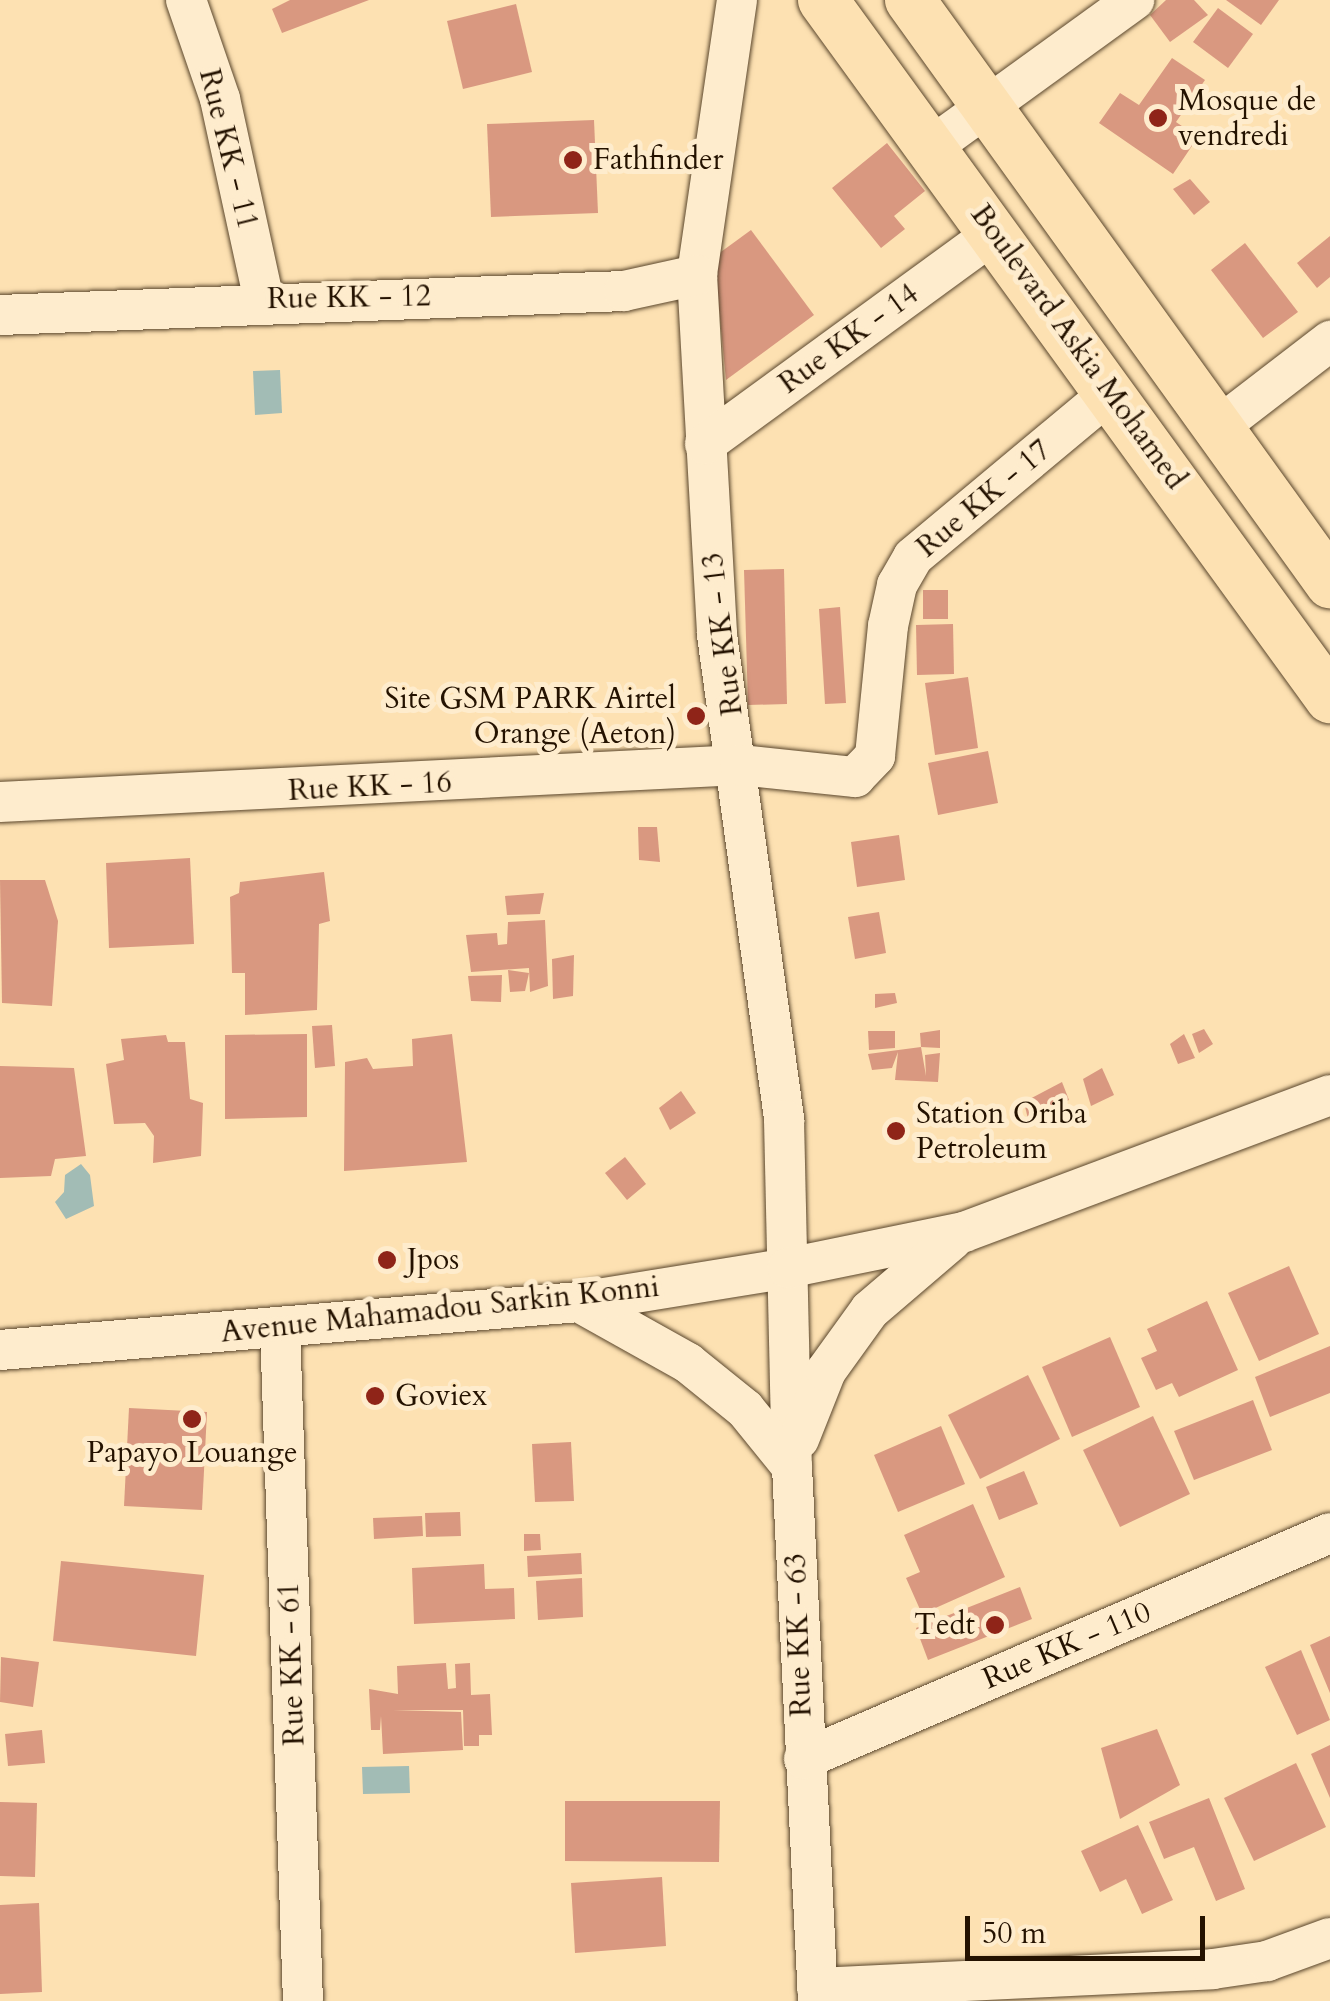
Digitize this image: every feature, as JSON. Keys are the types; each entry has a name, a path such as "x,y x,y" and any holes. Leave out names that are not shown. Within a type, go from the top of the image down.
{"main road":[{"name":"Boulevard Askia Mohamed","path":"823,0 1330,698"},
{"path":"910,0 988,102 1330,583"}],"street":[{"name":"Rue KK - 11","path":"186,0 220,99 264,300"},
{"name":"Rue KK - 13","path":"736,0 698,275 718,635 740,766 784,1120 788,1268"},
{"path":"931,147 988,102 1134,0"},
{"name":"Rue KK - 14","path":"705,444 993,234"},
{"name":"Rue KK - 12","path":"0,314 264,300 624,291 698,275"},
{"path":"1217,428 1330,342"},
{"name":"Rue KK - 17","path":"836,779 864,772 875,756 891,612 913,556 1110,392"},
{"name":"Rue KK - 16","path":"0,802 740,766 836,779"},
{"name":"Avenue Mahamadou Sarkin Konni","path":"0,1350 578,1302 788,1268 964,1232 1330,1095"},
{"path":"792,1468 813,1399 870,1310 964,1232"},
{"name":"Rue KK - 63","path":"788,1268 804,1759 818,1994"},
{"path":"578,1302 688,1363 746,1408 792,1468"},
{"name":"Rue KK - 61","path":"280,1327 303,2001"},
{"name":"Rue KK - 110","path":"804,1759 1330,1533"},
{"path":"818,1994 1213,1969 1268,1960 1330,1938"}],"water":[{"path":"280,370 282,413 255,415 253,371"},
{"path":"81,1164 90,1175 94,1206 66,1219 55,1202 64,1192 65,1175"},
{"path":"409,1766 410,1793 363,1794 362,1767"}],"building":[{"path":"290,0 369,0 282,33 272,9"},
{"path":"1166,0 1194,0 1208,15 1170,42 1150,15"},
{"path":"1226,0 1279,0 1261,25"},
{"path":"516,4 532,72 463,89 447,21"},
{"path":"1218,8 1253,34 1228,68 1193,42"},
{"path":"1172,58 1205,80 1176,122 1198,137 1173,174 1099,123 1120,93 1139,105"},
{"path":"594,120 598,213 491,217 487,124"},
{"path":"887,143 925,191 894,216 905,229 881,248 832,188"},
{"path":"1190,179 1210,202 1194,215 1173,189"},
{"path":"751,230 814,315 726,380 714,257"},
{"path":"1330,236 1330,277 1317,288 1297,263"},
{"path":"1245,243 1298,312 1263,338 1211,270"},
{"path":"784,569 787,704 748,705 744,570"},
{"path":"923,590 948,590 948,619 923,619"},
{"path":"840,607 846,703 825,704 819,609"},
{"path":"953,624 954,674 917,675 916,625"},
{"path":"968,677 978,748 935,755 925,683"},
{"path":"988,751 998,803 938,815 928,763"},
{"path":"638,827 657,827 660,862 639,860"},
{"path":"899,835 905,880 857,887 851,842"},
{"path":"190,858 194,944 109,948 106,863"},
{"path":"324,872 330,921 319,924 317,1010 245,1015 245,973 232,973 230,897 239,893 240,882"},
{"path":"0,880 45,880 58,921 52,1006 2,1003"},
{"path":"544,893 540,914 507,915 505,896"},
{"path":"879,912 886,953 855,959 848,917"},
{"path":"545,920 548,986 530,992 529,968 471,972 466,935 497,933 498,945 507,944 508,922"},
{"path":"574,955 573,996 553,999 552,959"},
{"path":"508,970 529,973 525,991 510,992"},
{"path":"502,975 501,1002 471,1001 468,976"},
{"path":"895,993 897,1003 875,1008 875,994"},
{"path":"332,1025 335,1066 315,1068 312,1026"},
{"path":"1204,1029 1213,1044 1199,1053 1192,1034"},
{"path":"940,1030 940,1048 921,1047 920,1033"},
{"path":"868,1031 895,1031 895,1048 869,1050"},
{"path":"307,1034 307,1117 225,1119 225,1035"},
{"path":"452,1034 467,1162 344,1171 345,1062 367,1058 373,1069 413,1066 412,1039"},
{"path":"1184,1034 1195,1058 1178,1064 1170,1044"},
{"path":"166,1035 168,1042 185,1042 190,1099 203,1103 201,1156 153,1163 154,1136 145,1123 114,1124 106,1064 124,1060 121,1039"},
{"path":"921,1047 926,1076 925,1055 940,1053 938,1082 895,1080 898,1052 892,1068 872,1070 868,1054"},
{"path":"0,1066 74,1068 86,1156 55,1159 51,1176 0,1178"},
{"path":"1102,1068 1114,1095 1091,1106 1083,1079"},
{"path":"1062,1082 1069,1100 1028,1119 1024,1102"},
{"path":"681,1091 696,1113 670,1130 659,1108"},
{"path":"625,1157 646,1184 627,1200 605,1173"},
{"path":"1289,1266 1319,1334 1259,1361 1228,1293"},
{"path":"1207,1301 1238,1370 1179,1397 1172,1383 1156,1390 1141,1358 1157,1351 1147,1329"},
{"path":"1110,1337 1140,1407 1072,1437 1042,1367"},
{"path":"1330,1346 1330,1393 1270,1417 1255,1377"},
{"path":"1028,1375 1060,1439 980,1479 948,1415"},
{"path":"1253,1400 1272,1450 1194,1480 1174,1431"},
{"path":"129,1408 207,1412 202,1510 124,1506"},
{"path":"1153,1416 1190,1494 1120,1527 1083,1450"},
{"path":"941,1426 965,1484 898,1512 874,1455"},
{"path":"571,1442 574,1501 535,1502 532,1444"},
{"path":"1024,1471 1038,1504 999,1520 986,1487"},
{"path":"973,1504 1005,1577 922,1614 906,1578 920,1572 904,1535"},
{"path":"460,1512 461,1536 426,1537 425,1513"},
{"path":"422,1516 423,1536 374,1539 373,1518"},
{"path":"524,1534 540,1534 541,1550 524,1551"},
{"path":"581,1553 582,1574 528,1577 527,1556"},
{"path":"61,1561 204,1575 196,1656 53,1641"},
{"path":"484,1564 485,1589 514,1588 515,1619 414,1624 412,1568"},
{"path":"582,1578 583,1617 538,1620 536,1581"},
{"path":"1020,1587 1032,1619 928,1660 916,1628"},
{"path":"1330,1636 1330,1693 1310,1645"},
{"path":"1301,1650 1330,1720 1297,1735 1265,1667"},
{"path":"1,1657 39,1662 33,1707 0,1702"},
{"path":"446,1663 448,1689 456,1688 455,1664 470,1663 471,1695 490,1694 492,1735 479,1735 479,1746 464,1746 463,1710 393,1710 461,1712 463,1750 383,1754 381,1716 380,1730 371,1730 369,1689 398,1694 397,1666"},
{"path":"1157,1729 1180,1785 1120,1819 1101,1748"},
{"path":"42,1730 45,1763 8,1766 5,1734"},
{"path":"1330,1745 1330,1798 1311,1754"},
{"path":"1296,1763 1326,1827 1254,1861 1224,1798"},
{"path":"1209,1798 1245,1889 1216,1901 1194,1847 1164,1859 1149,1822"},
{"path":"565,1801 720,1801 719,1862 565,1861"},
{"path":"0,1802 37,1803 35,1877 0,1876"},
{"path":"1138,1825 1173,1900 1142,1914 1126,1879 1100,1892 1081,1851"},
{"path":"662,1877 666,1946 575,1953 571,1883"},
{"path":"39,1903 42,1992 0,1994 0,1905"}],"place":[{"name":"Mosque de vendredi","path":"1158,118"},
{"name":"Fathfinder","path":"573,160"},
{"name":"Site GSM PARK Airtel Orange (Aeton)","path":"696,716"},
{"name":"Station Oriba Petroleum","path":"896,1131"},
{"name":"Jpos","path":"387,1260"},
{"name":"Goviex","path":"375,1396"},
{"name":"Papayo Louange","path":"192,1419"},
{"name":"Tedt","path":"995,1625"}]}
